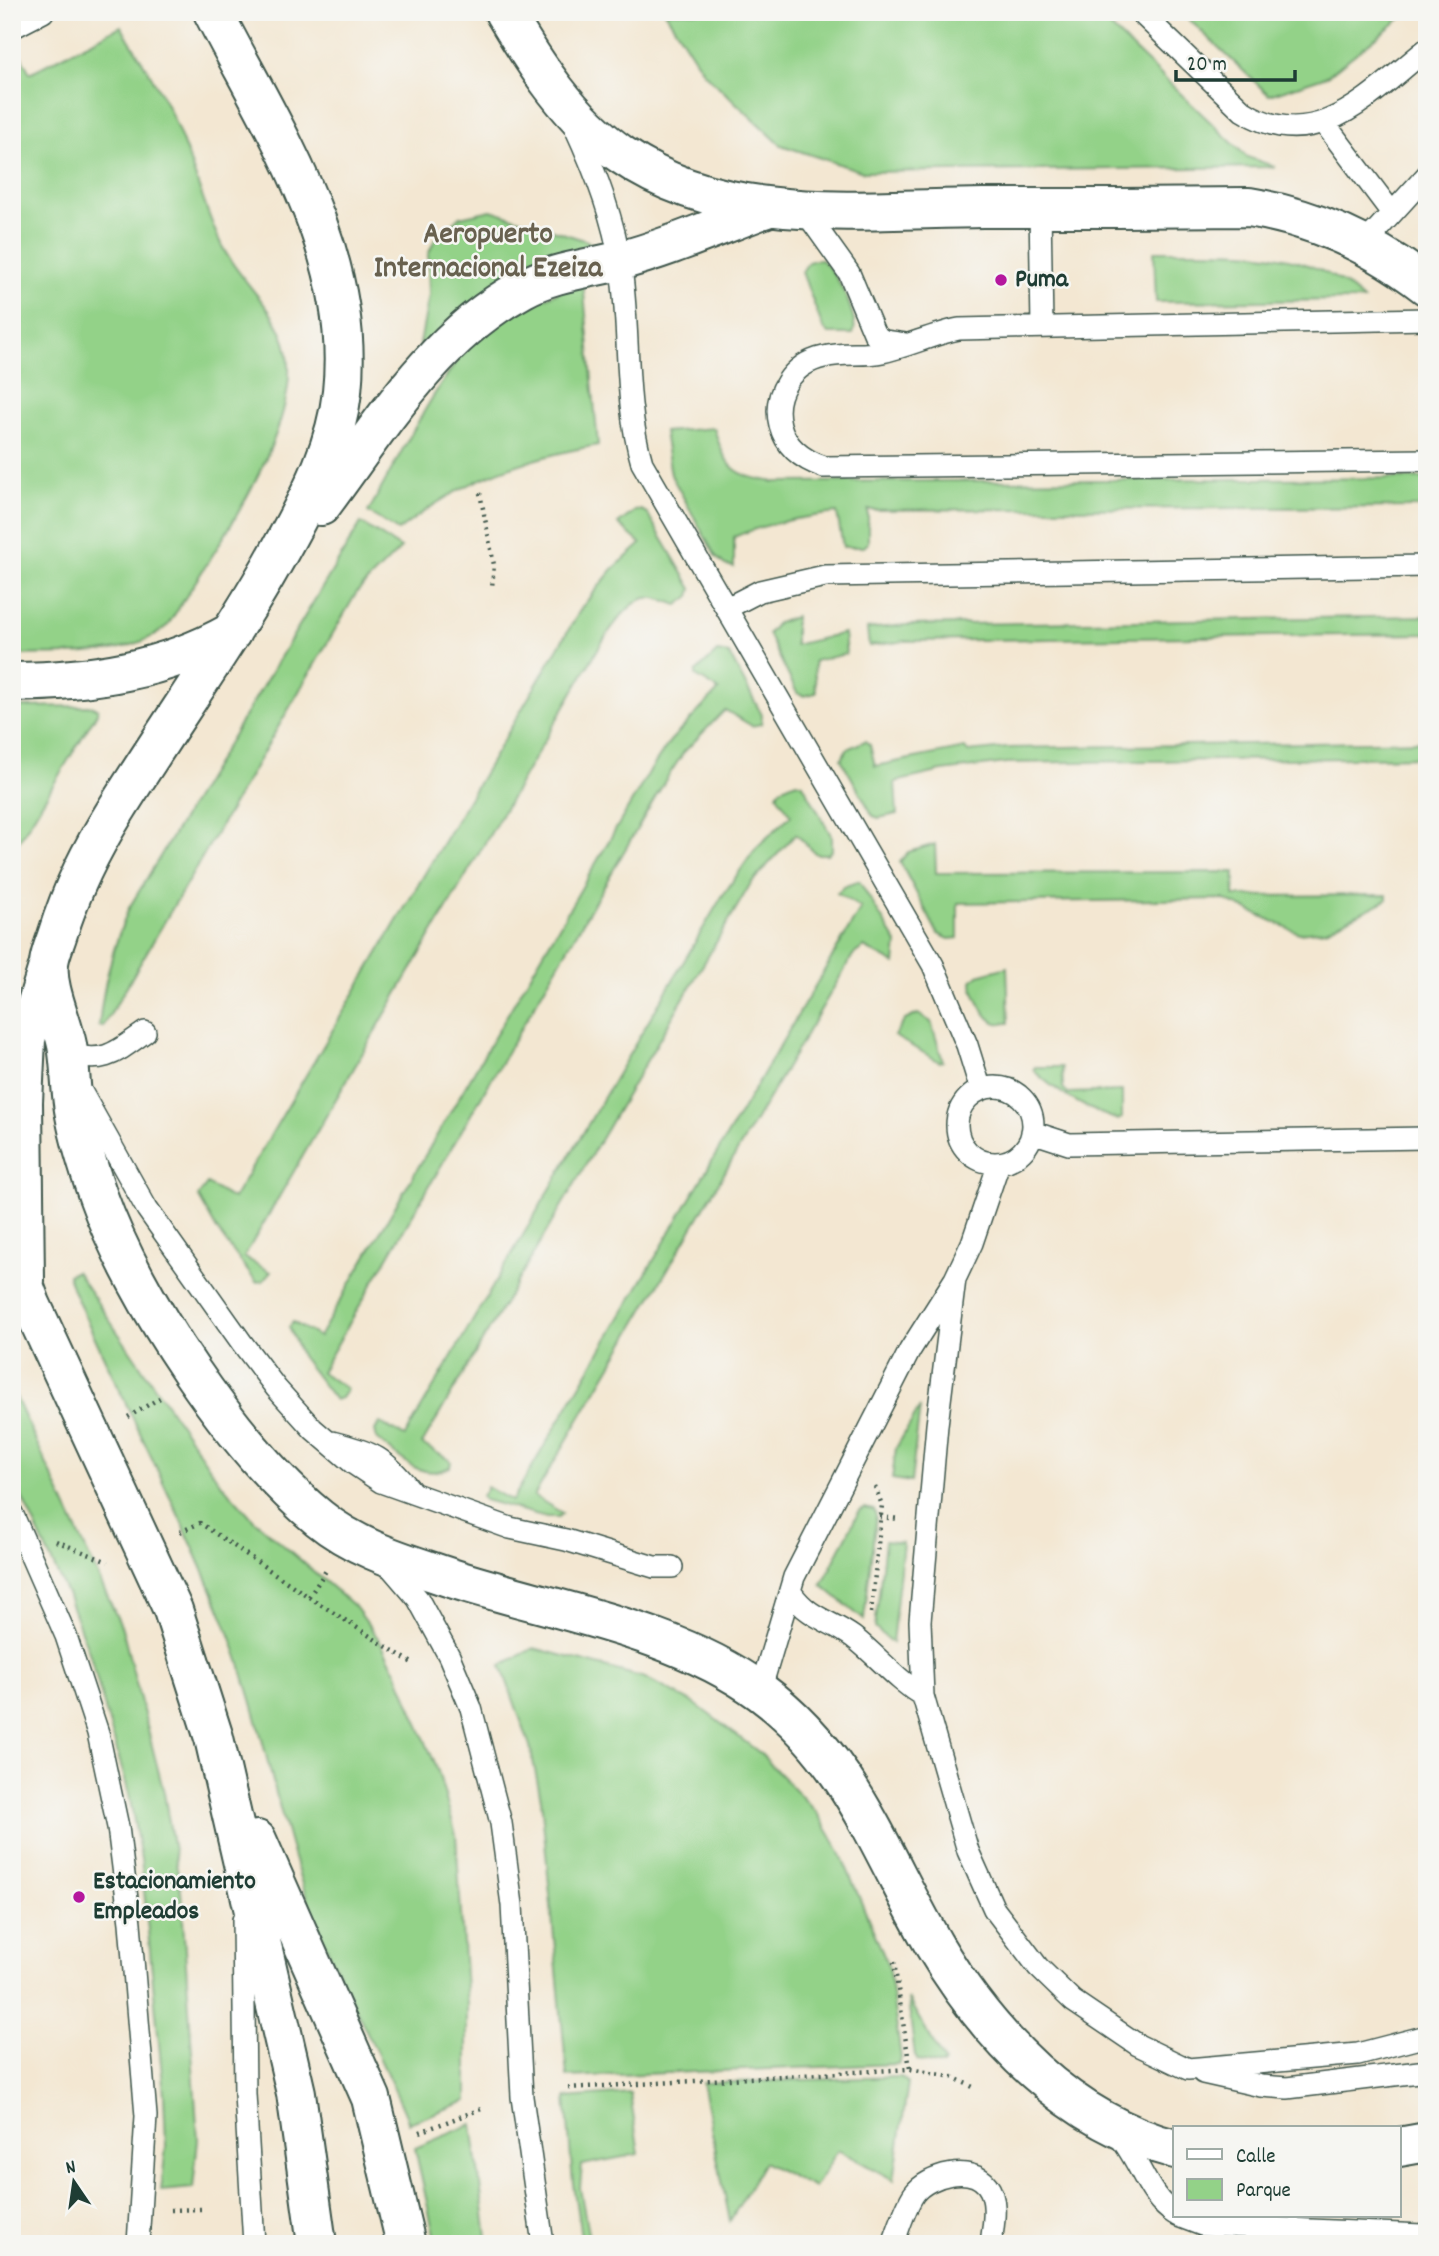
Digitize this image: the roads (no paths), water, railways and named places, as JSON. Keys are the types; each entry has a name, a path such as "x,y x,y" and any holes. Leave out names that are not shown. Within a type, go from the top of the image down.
{"street":[{"path":"213,12 300,182 331,256 341,299 342,391 334,438 313,488 260,588 82,866 26,1039 18,1269 173,1610 214,1738 296,2093 317,2244"},
{"path":"505,12 533,61 564,103 621,154 670,182 726,199 787,208 1249,208 1294,215 1365,243 1427,286"},
{"path":"260,588 400,399 449,342 523,288 563,272 620,261 787,208"},
{"path":"12,682 95,678 135,670 172,660 233,631"},
{"path":"47,968 69,1061 74,1115 108,1223 158,1314 240,1436 288,1490 327,1525 363,1545 490,1592 649,1633 709,1661 760,1691 792,1719 836,1769 894,1863 932,1940 961,1987 1001,2038 1034,2070 1105,2122 1131,2135 1173,2148"},
{"path":"214,1738 293,1927 371,2098 385,2145 406,2244"},
{"path":"1400,2147 1427,2142"}],"lane":[{"path":"12,28 43,12"},
{"path":"1140,12 1243,111 1257,120 1279,127 1303,128 1325,124 1345,113 1427,49"},
{"path":"564,103 589,159 620,261 634,422 642,463 933,965 967,1045 981,1090"},
{"path":"1325,124 1392,213"},
{"path":"1365,243 1427,176"},
{"path":"787,208 849,273 876,335 893,344 907,344"},
{"path":"1040,208 1042,327"},
{"path":"1427,319 976,327 946,332 869,354 823,357 798,369 788,380 779,397 778,415 782,434 794,450 807,461 824,467 1427,460"},
{"path":"727,608 760,591 825,576 1427,566"},
{"path":"145,1032 111,1056 69,1061 147,1209 276,1388 327,1440 381,1482 411,1491 445,1507 510,1528 566,1540 654,1567 672,1567"},
{"path":"991,1087 1014,1092 1029,1109 1032,1132 1021,1153 999,1163 975,1158 959,1139 958,1115 963,1105 981,1090 991,1087"},
{"path":"1032,1132 1069,1144 1427,1138"},
{"path":"760,1691 792,1594 794,1577 910,1350 955,1279 972,1243 999,1163"},
{"path":"955,1279 935,1439 920,1621 923,1696 979,1882 994,1909 1038,1967 1073,2001 1107,2027 1188,2069 1261,2086 1287,2088 1427,2071"},
{"path":"12,1513 66,1636 98,1733 118,1827 130,1923 146,2116 150,2213 138,2244"},
{"path":"363,1545 418,1599 437,1630 471,1709 486,1758 501,1823 510,1891 522,2097 543,2244"},
{"path":"792,1594 804,1611 852,1636 904,1685 923,1696"},
{"path":"242,1855 245,2094 254,2244"},
{"path":"1188,2069 1357,2054 1427,2036"},
{"path":"1105,2122 1131,2150 1156,2196 1173,2212"},
{"path":"893,2244 914,2194 942,2175 972,2176 987,2184 993,2199 991,2244"},
{"path":"1184,2218 1202,2225 1422,2235 1427,2232"}],"place":[{"name":"Puma","path":"1001,280"},
{"name":"Estacionamiento Empleados","path":"79,1897"}],"district":[{"name":"Aeropuerto Internacional Ezeiza","path":"488,253"}]}
